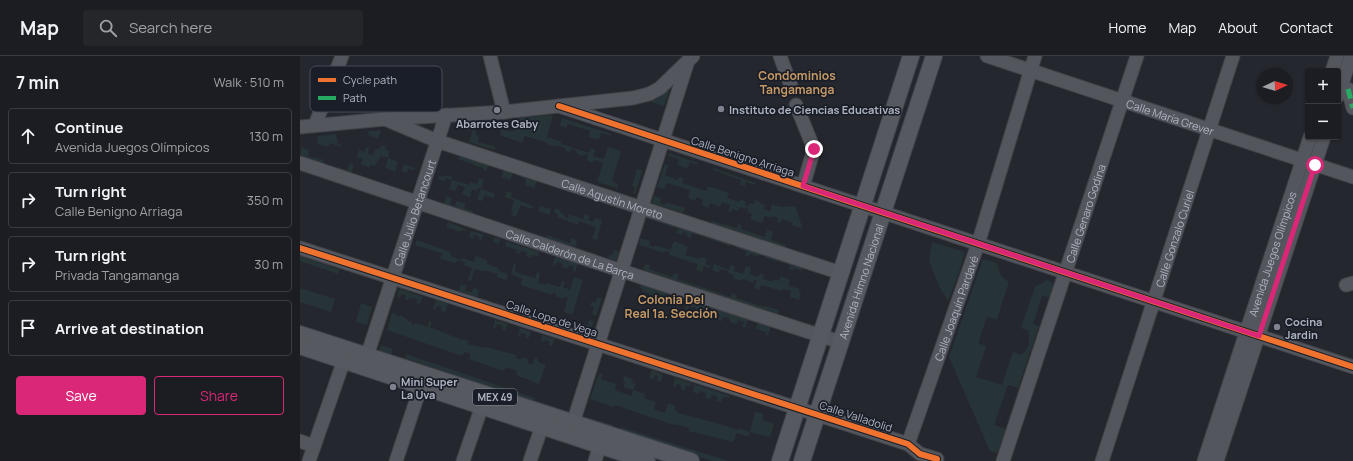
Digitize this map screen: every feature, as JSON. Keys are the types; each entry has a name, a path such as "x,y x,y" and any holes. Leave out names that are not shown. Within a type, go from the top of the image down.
{"main road":[{"name":"Avenida Himno Nacional","path":"780,461 911,56"},
{"name":"Avenida Himno Nacional","path":"802,461 934,56"},
{"name":"MEX 49","path":"300,334 691,461"},
{"name":"MEX 49","path":"300,346 647,461"}],"street":[{"path":"338,66 342,56"},
{"path":"490,56 504,112"},
{"path":"780,56 792,86"},
{"name":"Calle María Grever","path":"988,56 1353,177"},
{"name":"Calle Joaquín Pardavé","path":"908,444 978,244 1035,56"},
{"name":"Calle Genaro Godina","path":"1003,461 1137,56"},
{"name":"Calle Gonzalo Curiel","path":"1102,461 1233,56"},
{"path":"1341,72 1351,56"},
{"path":"300,126 504,112 633,98 649,94 660,88 690,58"},
{"path":"573,423 690,58"},
{"path":"1341,80 1353,108"},
{"path":"796,105 814,149 803,186"},
{"name":"Calle Benigno Arriaga","path":"559,106 1353,367"},
{"path":"315,125 320,112"},
{"name":"Calle Julio Betancourt","path":"367,356 446,115"},
{"name":"Calle Agustín Moreto","path":"385,120 437,141 841,273"},
{"name":"Avenida Juegos Olímpicos","path":"1217,461 1309,140"},
{"name":"Avenida Juegos Olímpicos","path":"1204,461 1253,334 1323,140"},
{"name":"Calle Calderón de La Barça","path":"300,163 840,342"},
{"name":"Calle Lope de Vega","path":"300,248 797,407"},
{"path":"309,461 344,360"},
{"path":"396,461 420,386"},
{"path":"463,461 482,406"},
{"name":"Calle Valladolid","path":"797,407 817,415 908,444 920,454 937,459"},
{"path":"530,461 542,426"},
{"path":"300,441 314,446"},
{"path":"595,461 600,445"}],"shaded area":[{"path":"670,89 664,106 651,102"},
{"path":"553,116 547,137 562,142 561,144 589,153 591,148 595,150 593,156 604,159 608,147 621,151 612,181 618,184 617,188 597,182 603,163 594,160 592,163 587,160 588,155 585,154 584,156 577,154 577,151 571,149 570,152 565,151 566,148 556,145 555,147 547,144 548,143 525,136 522,143 500,135 501,129 513,132 517,118"},
{"path":"562,118 611,134 611,136 601,133 599,140 589,137 590,131 568,124 566,128 560,126"},
{"path":"467,122 475,122 490,126 488,130 477,126 475,134 479,136 478,142 496,147 495,150 469,142 474,126 471,126 469,131 465,129"},
{"path":"381,130 378,139 368,135 369,131"},
{"path":"336,134 338,139 337,143 341,145 341,147 330,143 328,147 318,144 317,136"},
{"path":"383,145 386,146 385,149 389,151 388,158 381,156 375,166 370,165 369,168 361,164 363,159 357,157 359,150 364,152 366,147 369,148 368,154 373,155 375,149 378,149"},
{"path":"301,147 309,150 308,156 324,160 323,165 300,158"},
{"path":"669,153 698,163 697,165 690,162 687,169 677,164 679,159 668,156"},
{"path":"460,155 489,165 486,171 483,170 483,168 458,159"},
{"path":"388,158 398,162 395,172 385,168"},
{"path":"350,163 354,165 351,174 338,170 338,167 347,170"},
{"path":"404,164 415,168 414,170 408,169 407,173 401,171"},
{"path":"665,164 668,165 665,175 677,180 679,177 684,179 682,183 706,191 708,186 729,193 727,198 739,202 741,199 746,202 745,205 748,206 749,203 754,204 755,200 765,205 764,209 770,211 772,204 781,207 795,206 803,229 782,219 781,223 777,222 778,218 773,216 772,218 765,216 762,223 750,219 752,214 747,212 748,207 745,209 740,207 738,211 732,209 731,212 728,211 730,205 722,202 720,207 710,203 708,208 702,205 703,200 697,197 695,201 688,198 690,190 667,183 664,189 657,187"},
{"path":"713,168 756,183 755,185 746,182 745,186 740,185 741,180 713,170"},
{"path":"637,169 642,171 635,194 633,193 635,187 632,186"},
{"path":"504,170 513,173 510,180 501,177"},
{"path":"518,174 537,181 534,188 525,185 526,179 518,176"},
{"path":"446,175 453,177 452,180 446,178 445,181 438,179 439,176 445,177"},
{"path":"479,178 484,180 481,189 478,188 476,191 472,189 470,197 462,194 465,187 458,185 455,191 449,189 452,180 469,185 471,182 477,184"},
{"path":"481,189 495,194 494,198 485,195 482,201 477,200"},
{"path":"507,191 512,193 511,197 533,206 532,209 521,205 516,217 511,215 514,200 505,197"},
{"path":"447,196 452,198 450,204 455,206 456,201 466,204 464,208 473,211 472,214 444,204"},
{"path":"654,196 661,198 660,203 665,205 666,202 685,208 683,213 652,203"},
{"path":"540,206 551,209 549,215 538,211"},
{"path":"555,208 561,210 560,213 564,214 564,216 568,218 569,214 583,219 585,214 590,216 588,220 593,222 595,218 602,220 597,240 592,239 596,227 579,221 578,225 557,217 558,214 554,213"},
{"path":"648,217 730,244 730,246 692,233 691,238 686,236 687,233 683,232 682,235 676,233 678,229 646,218"},
{"path":"712,221 737,228 738,224 742,226 741,229 765,237 767,230 773,232 771,240 786,245 785,248 711,223"},
{"path":"448,222 466,229 466,231 461,230 460,232 446,227"},
{"path":"471,231 500,239 499,244 493,242 494,238 483,235 481,241 479,241 479,237 474,235 473,239 469,237"},
{"path":"547,235 570,243 571,238 577,240 575,247 546,238"},
{"path":"640,238 650,241 649,245 654,247 655,245 670,250 674,241 688,247 685,255 699,259 701,257 707,259 705,264 711,266 710,268 704,266 702,272 696,270 698,264 669,255 670,252 665,251 664,253 639,245"},
{"path":"417,240 451,252 450,256 461,260 463,258 474,262 476,256 487,260 487,264 508,274 506,280 497,277 497,274 485,270 484,272 475,269 471,281 468,281 472,268 464,265 465,262 457,260 456,263 440,259 442,253 415,245"},
{"path":"506,241 539,252 538,256 532,255 531,258 526,256 527,252 521,251 519,254 516,253 517,250 505,246"},
{"path":"932,242 965,252 948,301 939,286 929,261"},
{"path":"737,246 803,268 802,271 794,268 793,270 789,269 790,265 765,258 765,256 750,254 748,257 745,256 746,251 737,248"},
{"path":"614,250 619,252 616,261 608,258 609,254 612,255"},
{"path":"300,256 340,270 338,274 300,261"},
{"path":"555,257 578,264 575,272 573,271 574,267 570,265 567,269 562,267 562,263 557,262 555,266 553,265"},
{"path":"983,259 997,263 1001,276 1009,282 997,319 987,317 978,343 986,346 976,377 1002,385 1013,352 1022,355 1029,345 1029,331 1021,328 1035,287 1047,280 1054,284 1049,297 1042,296 1033,324 1039,326 1018,388 1008,385 994,425 1006,429 997,453 990,451 949,357"},
{"path":"514,263 516,265 515,272 535,278 537,272 540,273 538,283 545,285 546,283 560,287 562,281 565,282 563,287 570,290 574,277 583,280 572,315 564,312 568,297 564,297 563,299 556,296 553,292 552,295 521,285 522,279 511,274"},
{"path":"645,264 650,265 649,269 672,277 674,273 679,275 677,279 731,297 732,293 737,295 736,298 779,310 778,314 643,270"},
{"path":"714,264 729,270 731,265 735,267 734,271 743,274 746,266 751,268 750,274 758,277 760,273 764,275 763,279 772,282 773,279 779,281 781,276 790,280 788,285 799,289 799,292 801,293 799,300 790,297 791,291 783,289 782,291 761,285 759,290 754,288 757,280 754,280 753,283 743,279 742,281 733,278 734,275 728,273 728,271 720,269 719,273 712,270"},
{"path":"641,283 669,292 667,300 659,297 660,294 656,292 654,297 642,291 640,287"},
{"path":"461,284 467,286 465,291 472,292 474,288 479,290 477,297 459,291"},
{"path":"300,288 335,299 331,312 300,302"},
{"path":"399,289 423,297 420,304 416,303 417,299 409,298 408,300 405,300 406,295 401,294 400,298 397,297"},
{"path":"597,297 602,299 596,316 592,314 594,307 590,306 592,301 596,303"},
{"path":"688,299 707,305 705,310 698,308 697,312 695,311 696,308 689,306 687,310 685,309"},
{"path":"436,300 448,304 445,312 441,311 442,307 437,306 436,309 433,309"},
{"path":"361,303 372,307 367,325 356,322"},
{"path":"712,307 748,319 745,328 742,327 744,322 738,320 736,324 730,322 730,319 723,317 722,321 718,320 720,315 714,313 712,317 709,316"},
{"path":"392,313 397,314 399,317 400,315 404,317 407,321 412,322 411,324 414,325 415,323 428,327 429,321 432,322 430,327 462,340 469,341 468,344 516,355 516,358 521,360 522,357 528,359 528,363 532,365 535,358 538,359 538,362 546,365 539,384 516,375 517,371 505,367 504,371 469,359 471,354 465,352 462,356 387,330"},
{"path":"495,320 508,324 505,331 502,329 503,326 497,324 495,328 493,328"},
{"path":"589,320 594,321 589,333 580,330 583,324 588,325"},
{"path":"758,322 771,327 768,335 766,335 766,332 756,329"},
{"path":"520,328 531,332 528,339 526,338 526,334 521,333 519,336 518,335"},
{"path":"542,335 555,339 552,346 549,345 549,341 541,341"},
{"path":"381,345 393,349 391,355 379,350"},
{"path":"406,354 535,398 534,402 405,358"},
{"path":"652,370 663,375 661,382 657,381 658,376 655,375 654,379 649,378"},
{"path":"599,373 603,374 601,379 616,384 615,390 631,396 633,390 645,394 644,398 656,402 654,409 665,413 668,403 675,406 674,410 678,411 678,413 737,430 738,428 750,432 748,437 737,433 733,442 689,431 689,428 674,425 615,405 614,407 590,399"},
{"path":"624,376 633,379 632,383 636,384 633,390 624,387"},
{"path":"675,378 730,396 729,398 723,397 721,402 717,401 717,396 712,395 711,399 705,398 706,393 700,391 698,394 693,392 694,386 690,384 689,387 686,385 685,390 681,389 681,385 677,384 676,387 673,386"},
{"path":"755,412 763,414 763,420 774,424 770,437 750,432"},
{"path":"585,417 613,425 612,430 584,420"},
{"path":"621,427 728,461 712,461 619,432"}],"marked path":[{"path":"1348,89 1353,108"}],"cycle path":[{"path":"559,106 1353,367"},
{"path":"300,248 908,444 920,454 937,459"}],"place":[{"name":"Instituto de Ciencias Educativas","path":"721,109"},
{"name":"Abarrotes Gaby","path":"497,110"},
{"name":"Cocina Jardin","path":"1277,327"},
{"name":"Mini Super La Uva","path":"393,387"}],"district":[{"name":"Condominios Tangamanga","path":"797,82"},
{"name":"Colonia Del Real 1a. Sección","path":"671,306"}],"route":[{"path":"814,149 813,157 803,186 1259,336 1315,165"}]}
